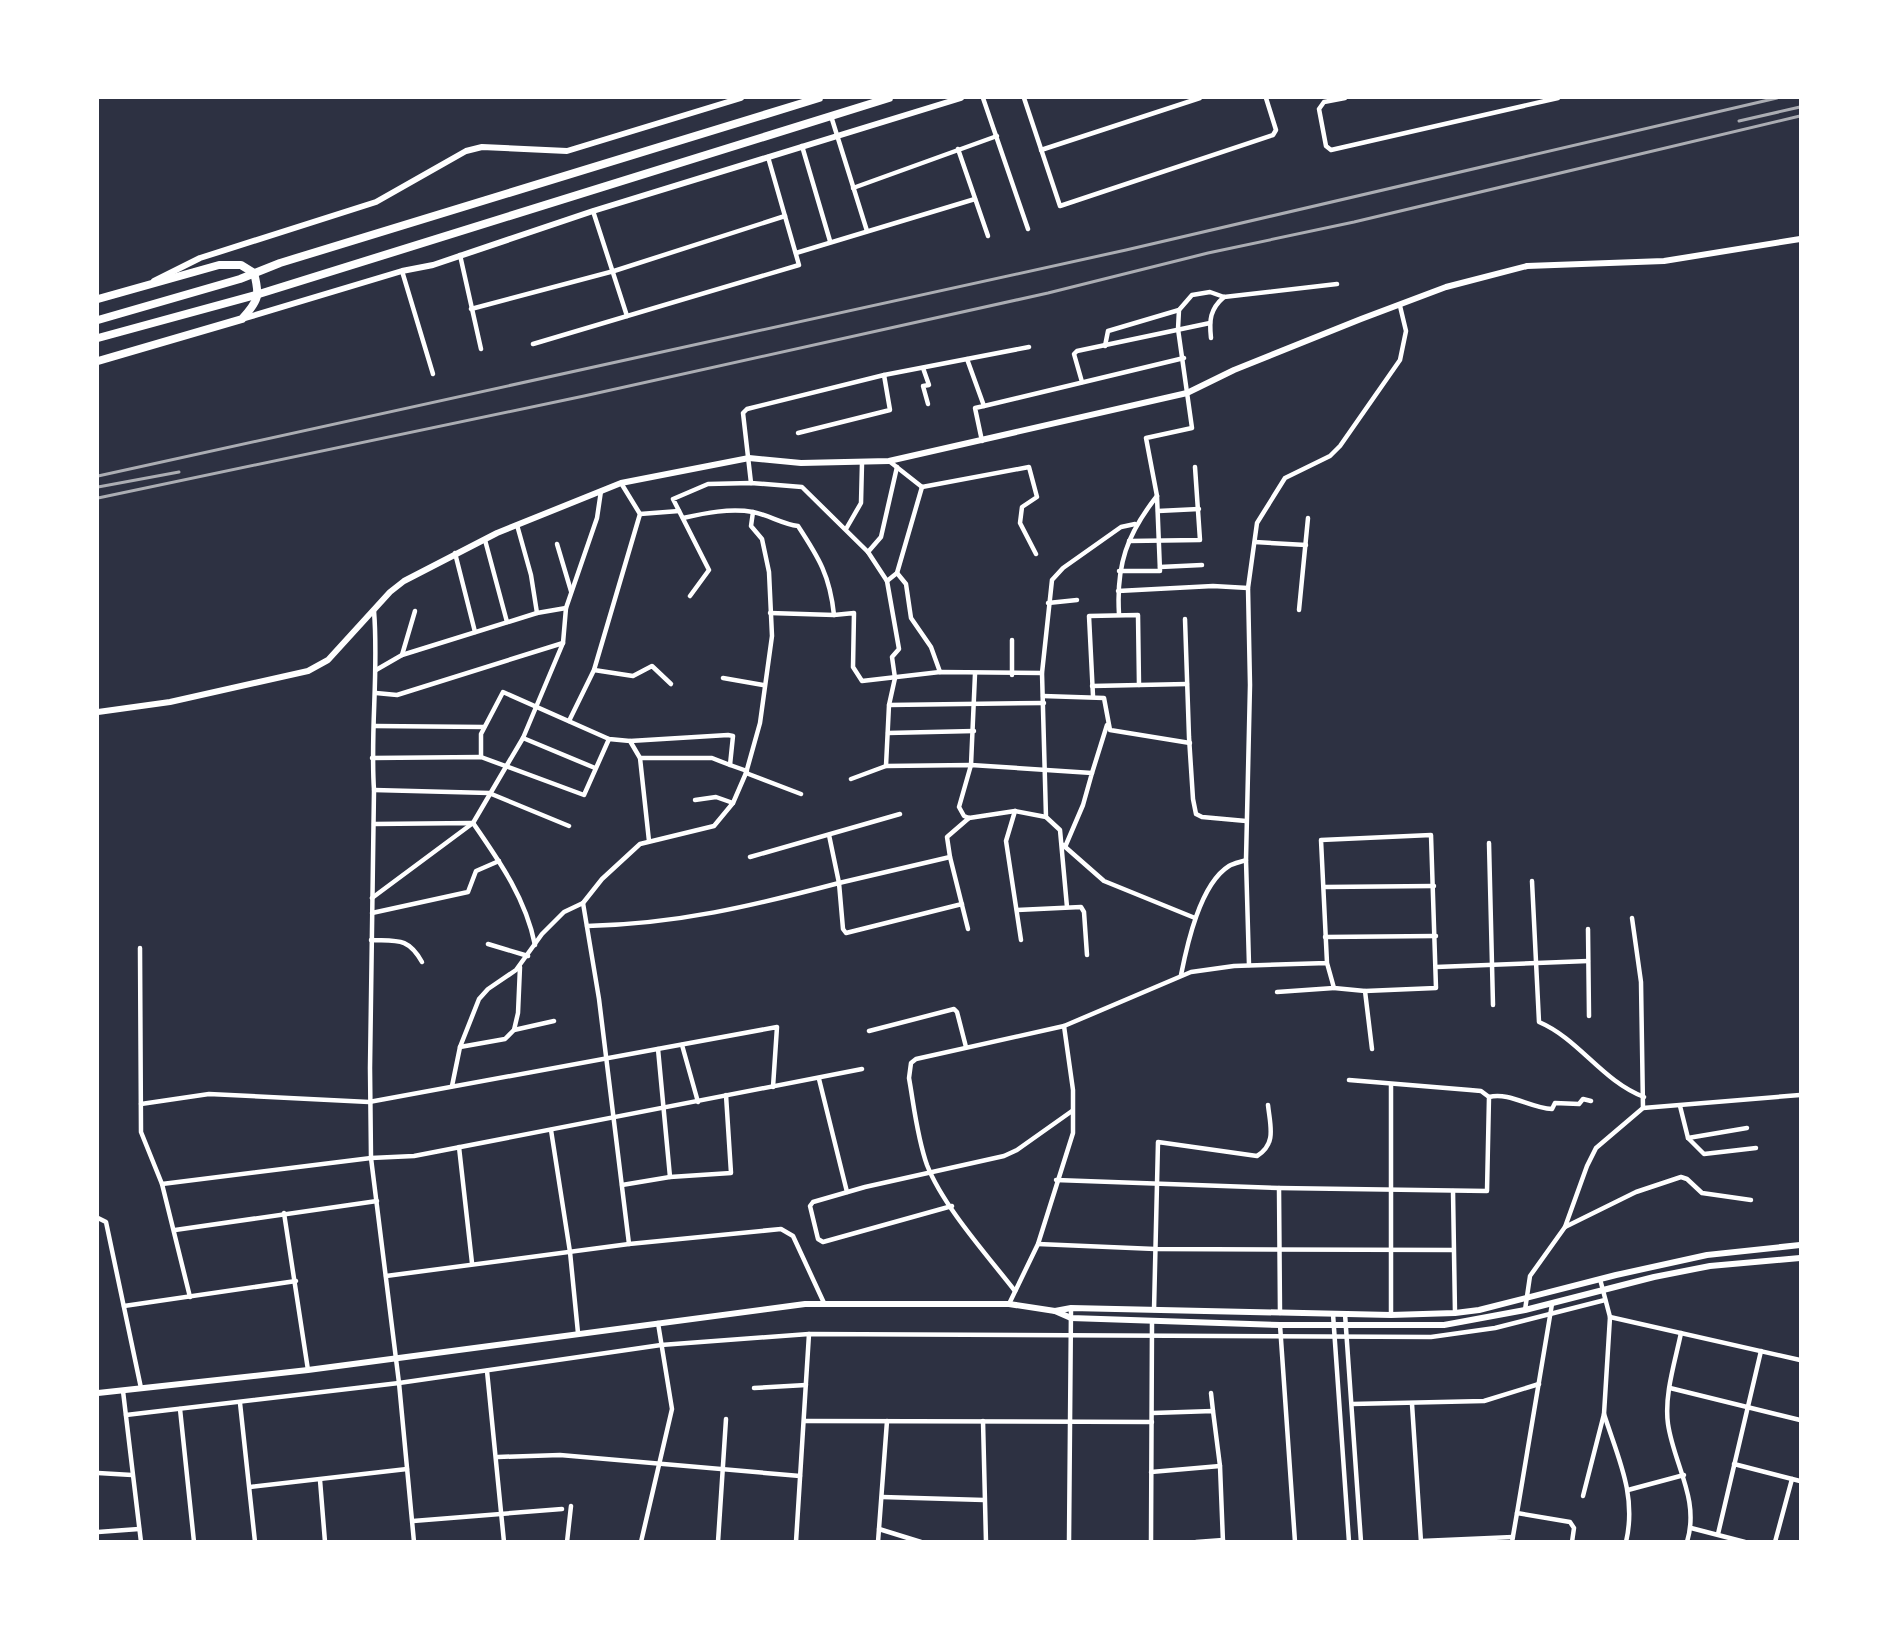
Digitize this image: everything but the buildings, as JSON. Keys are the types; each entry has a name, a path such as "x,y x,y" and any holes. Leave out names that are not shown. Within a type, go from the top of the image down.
{"main road":[{"path":"98,320 819,98"},
{"path":"98,338 259,294 889,98"},
{"path":"98,299 219,265 241,265 254,273 259,294 243,319 98,361"}],"street":[{"path":"140,287 200,258 376,202 466,152 482,147 567,151 741,98"},
{"path":"243,319 402,271 428,266 593,211 961,98"},
{"path":"984,98 1028,229"},
{"path":"1024,98 1060,206 1273,135 1276,130 1266,98"},
{"path":"1041,150 1200,98"},
{"path":"1345,98 1324,102 1319,109 1326,146 1331,150 1544,99 1558,98"},
{"path":"831,116 835,136 867,231"},
{"path":"853,188 997,136"},
{"path":"802,146 830,241"},
{"path":"958,149 988,237"},
{"path":"533,344 799,265 768,157"},
{"path":"796,253 975,199"},
{"path":"593,211 627,316"},
{"path":"471,309 614,271 785,216"},
{"path":"98,712 170,702 308,671 328,660 390,592 404,581 455,553 517,525 621,483 749,458 801,463 889,461 1187,393 1234,370 1446,287 1527,266 1664,261 1800,239"},
{"path":"460,255 481,349"},
{"path":"402,271 433,374"},
{"path":"1105,346 1108,331 1179,310 1192,295 1210,292 1224,297 1337,284"},
{"path":"1211,339 1210,323 1214,307 1224,297"},
{"path":"1249,966 1246,860 1250,685 1248,588 1257,523 1285,478 1330,456 1341,446 1400,360 1406,331 1400,306"},
{"path":"1119,571 1160,572 1157,496 1146,438 1192,428 1178,328 1179,310"},
{"path":"1082,382 1075,352 1178,328 1210,323"},
{"path":"751,483 743,412 747,409 884,375 1029,347"},
{"path":"982,441 975,408 1184,358"},
{"path":"967,359 984,406"},
{"path":"923,368 929,385 923,386 928,404"},
{"path":"798,433 890,410 884,375"},
{"path":"889,461 922,488"},
{"path":"846,529 861,503 862,463"},
{"path":"868,552 882,537 897,467"},
{"path":"922,488 1029,467 1037,497 1022,507 1020,523 1036,554"},
{"path":"1129,541 1200,540 1195,467"},
{"path":"569,721 594,670 640,514 621,483"},
{"path":"690,596 709,570 673,499 708,484 751,483 802,487 868,552 887,581 899,649 892,657 895,678 889,705 886,766"},
{"path":"887,581 897,573 922,488"},
{"path":"372,898 473,823 523,738 563,643 566,608 597,518 602,491"},
{"path":"1119,614 1119,571 1135,524 1157,496"},
{"path":"1158,512 1199,509"},
{"path":"640,514 679,511"},
{"path":"683,518 709,512 753,512 798,526 821,560 831,586 834,615"},
{"path":"452,1086 460,1047 479,999 488,989 520,965 564,912 583,903 602,879 640,844 714,826 733,803 747,772 760,723 763,685 772,636 769,572 762,539 751,526 753,512"},
{"path":"1299,610 1308,518"},
{"path":"1046,817 1042,674 1052,580 1063,568 1121,527 1135,524"},
{"path":"517,525 529,568 537,613"},
{"path":"485,540 507,622"},
{"path":"1255,542 1306,544"},
{"path":"557,544 571,591"},
{"path":"455,553 475,632"},
{"path":"1160,567 1202,566"},
{"path":"897,573 906,584 911,618 931,647 940,672"},
{"path":"1118,591 1213,586 1248,588"},
{"path":"1048,603 1077,600"},
{"path":"376,670 402,655 537,613 566,608"},
{"path":"374,611 376,693 372,758 374,824 369,1101 371,1158 399,1383 414,1542"},
{"path":"402,655 415,611"},
{"path":"770,613 834,615 854,613 853,667 862,681 940,672 1042,674"},
{"path":"1093,696 1089,615 1138,615 1139,685"},
{"path":"1185,619 1192,799 1196,814 1202,818 1246,820"},
{"path":"1012,640 1012,675"},
{"path":"376,693 397,695 563,643"},
{"path":"594,670 633,676 652,666 670,684"},
{"path":"969,818 964,816 959,807 971,765 976,703 975,674"},
{"path":"723,678 763,685"},
{"path":"1092,686 1187,684"},
{"path":"482,757 481,734 503,692 609,739 623,738 630,741 733,736 730,765"},
{"path":"1043,696 1104,698 1107,725 1083,805 1063,845"},
{"path":"889,705 1044,704"},
{"path":"1107,725 1110,730 1190,743"},
{"path":"375,726 484,727"},
{"path":"888,733 974,731"},
{"path":"523,738 595,768"},
{"path":"372,758 482,757 584,795 609,739"},
{"path":"630,741 640,758 649,841"},
{"path":"640,758 712,758 801,794"},
{"path":"851,779 886,766 971,765 1092,773"},
{"path":"374,790 489,793 569,826"},
{"path":"695,800 716,796 733,803"},
{"path":"1015,811 1006,841 1021,940"},
{"path":"968,929 947,837 969,818 1015,811 1046,817 1060,830 1067,907"},
{"path":"750,857 900,814"},
{"path":"374,824 473,823"},
{"path":"473,823 500,861 524,905 535,945"},
{"path":"829,834 839,883 843,929 846,933 962,904"},
{"path":"1277,992 1334,988 1365,991 1436,988 1431,835 1321,840 1327,963 1334,988"},
{"path":"1489,843 1492,1005"},
{"path":"1063,845 1104,881 1195,918"},
{"path":"587,926 638,924 738,910 950,857"},
{"path":"1181,975 1195,918 1214,884 1228,867 1246,860"},
{"path":"372,914 468,892 476,871 500,861"},
{"path":"1533,881 1539,1022 1551,1027 1572,1043 1605,1074 1631,1092 1644,1096"},
{"path":"1324,887 1434,885"},
{"path":"583,903 606,1057 629,1244"},
{"path":"1017,910 1067,907 1083,909 1087,955"},
{"path":"1632,918 1641,982 1643,1108"},
{"path":"1588,929 1589,1016"},
{"path":"1325,937 1436,936"},
{"path":"371,940 405,942 416,951 422,962"},
{"path":"488,944 528,956"},
{"path":"140,948 141,1132 162,1184 190,1297"},
{"path":"1436,967 1588,961"},
{"path":"1015,1291 952,1206 931,1172 920,1136 908,1068 916,1059 1064,1026 1181,975 1198,970 1327,963"},
{"path":"460,1047 505,1039 514,1030 518,1013 520,965"},
{"path":"1365,991 1372,1049"},
{"path":"869,1031 954,1010 957,1012 966,1047"},
{"path":"514,1030 554,1021"},
{"path":"1009,1304 1038,1244 1056,1180 1070,1149 1073,1133 1073,1090 1064,1026"},
{"path":"141,1104 209,1094 369,1101 777,1027 773,1088"},
{"path":"682,1045 698,1102"},
{"path":"658,1049 670,1177"},
{"path":"162,1184 371,1158 414,1156 862,1069"},
{"path":"819,1079 847,1192"},
{"path":"1349,1080 1481,1091 1489,1097 1502,1094 1526,1105 1552,1109 1555,1103 1579,1104 1583,1099 1591,1101"},
{"path":"1391,1085 1389,1188 1391,1316"},
{"path":"622,1185 670,1177 730,1173 726,1095"},
{"path":"1525,1310 1530,1276 1565,1227 1596,1148 1643,1108 1800,1095"},
{"path":"1056,1180 1279,1188 1487,1191 1489,1097"},
{"path":"1154,1310 1158,1142 1257,1156 1265,1151 1271,1136 1268,1106"},
{"path":"1680,1106 1688,1138 1704,1154 1756,1148"},
{"path":"952,1206 820,1241 811,1203 847,1192 1004,1156 1017,1150 1072,1111"},
{"path":"1688,1138 1747,1128"},
{"path":"551,1130 570,1252 578,1333"},
{"path":"459,1147 472,1263"},
{"path":"1565,1227 1654,1185 1681,1177 1687,1179 1702,1193 1751,1200"},
{"path":"1279,1188 1280,1313"},
{"path":"1453,1191 1455,1313"},
{"path":"175,1230 377,1201"},
{"path":"284,1213 308,1370"},
{"path":"98,1218 106,1222 141,1388"},
{"path":"386,1276 472,1263 774,1229 787,1230 793,1236 824,1303"},
{"path":"1038,1244 1155,1248 1453,1250"},
{"path":"1055,1311 1071,1308 1391,1316 1455,1313 1525,1299 1600,1279 1707,1255 1800,1245"},
{"path":"98,1393 308,1370 578,1333 824,1303 1009,1304 1055,1311 1071,1318 1152,1321 1334,1326 1443,1325 1525,1310 1710,1266 1800,1258"},
{"path":"1583,1496 1604,1414 1610,1317 1600,1279"},
{"path":"124,1306 296,1281"},
{"path":"126,1415 399,1383 661,1345 809,1334 1151,1335 1283,1338 1461,1335 1605,1300"},
{"path":"1412,1404 1421,1541 1513,1539 1552,1304"},
{"path":"1069,1542 1071,1308"},
{"path":"1333,1314 1349,1542"},
{"path":"1345,1314 1361,1542"},
{"path":"1610,1317 1800,1360 1800,1351"},
{"path":"1151,1542 1152,1321"},
{"path":"641,1542 672,1409 658,1323"},
{"path":"1280,1325 1283,1338 1295,1542"},
{"path":"1681,1333 1670,1388 1668,1426 1690,1501 1691,1528 1687,1542"},
{"path":"796,1542 809,1334"},
{"path":"1718,1534 1761,1351"},
{"path":"488,1371 498,1457 499,1512 504,1542"},
{"path":"1352,1404 1484,1401 1539,1384"},
{"path":"754,1389 806,1385"},
{"path":"1670,1388 1800,1420"},
{"path":"123,1391 141,1542"},
{"path":"1196,1542 1223,1541 1220,1466 1211,1393"},
{"path":"240,1402 255,1542"},
{"path":"180,1409 194,1542"},
{"path":"1153,1413 1213,1411"},
{"path":"1604,1414 1628,1490 1631,1510 1626,1542"},
{"path":"718,1542 726,1419"},
{"path":"805,1420 1069,1424 1152,1422"},
{"path":"878,1542 887,1421"},
{"path":"983,1421 986,1542"},
{"path":"498,1457 560,1455 800,1476"},
{"path":"1734,1464 1800,1481"},
{"path":"1151,1472 1220,1466"},
{"path":"250,1487 407,1469"},
{"path":"98,1473 132,1475"},
{"path":"1628,1490 1684,1475"},
{"path":"1775,1542 1792,1479"},
{"path":"320,1480 325,1542"},
{"path":"882,1497 984,1500"},
{"path":"567,1542 571,1506"},
{"path":"413,1521 499,1512 562,1509"},
{"path":"1517,1513 1570,1522 1575,1528 1572,1542"},
{"path":"1691,1528 1745,1542"},
{"path":"98,1532 139,1529"},
{"path":"879,1529 921,1542"}],"railway":[{"path":"98,476 1126,250 1777,98"},
{"path":"1739,121 1800,107"},
{"path":"98,498 584,396 1048,293 1208,253 1354,222 1800,116"},
{"path":"98,487 179,472"}]}
